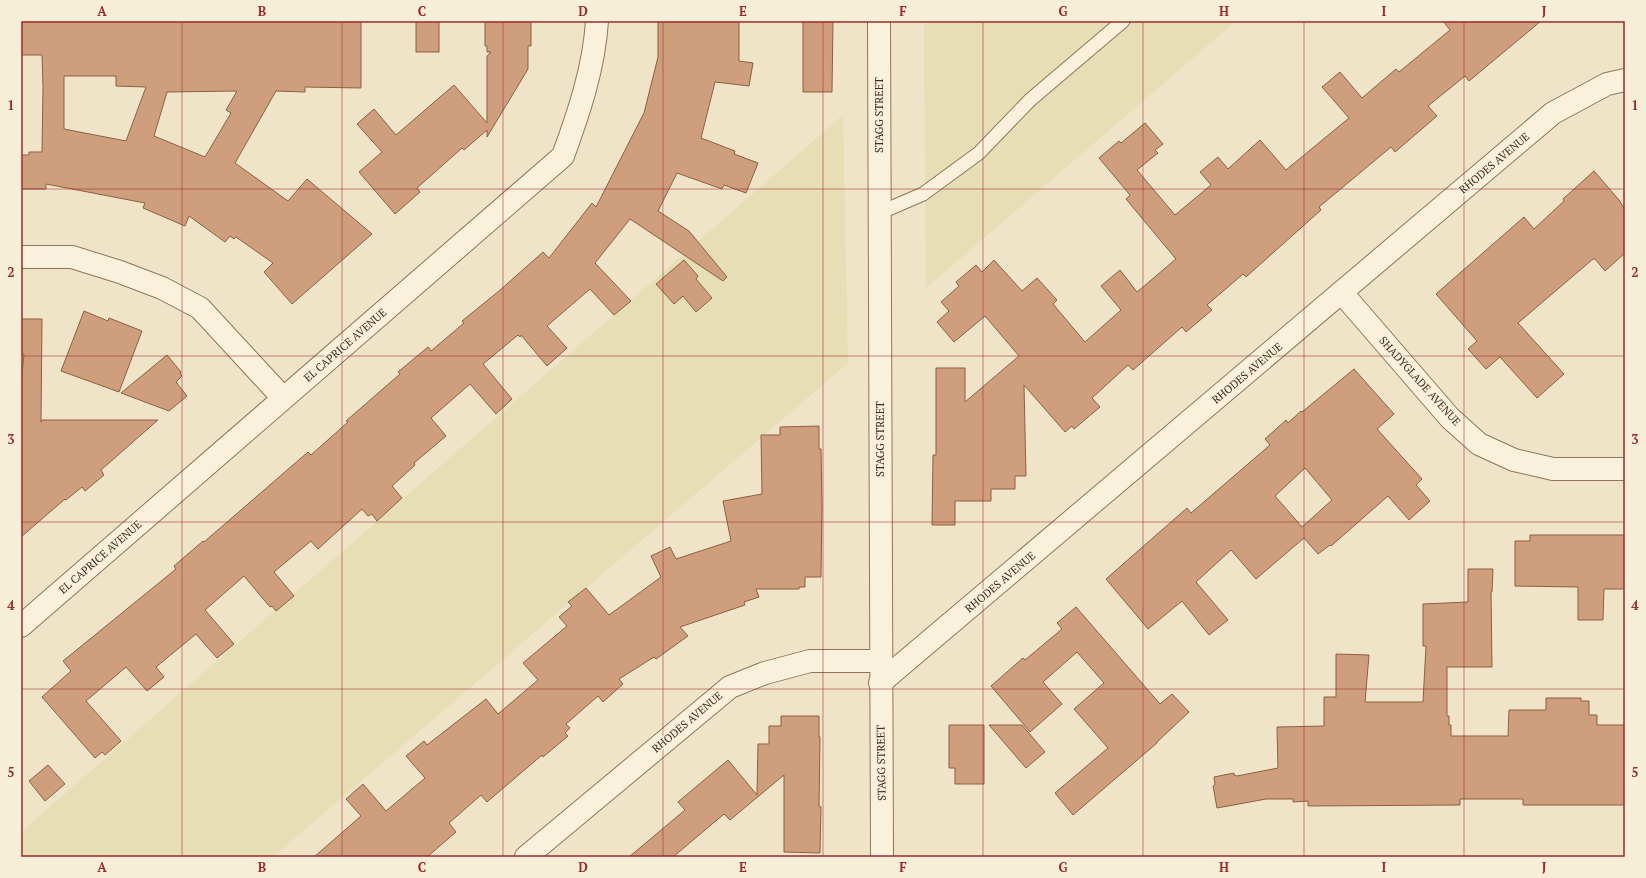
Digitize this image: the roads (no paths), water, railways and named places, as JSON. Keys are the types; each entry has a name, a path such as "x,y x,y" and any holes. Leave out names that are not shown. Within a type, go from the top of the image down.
{"street":[{"name":"EL CAPRICE AVENUE","path":"21,626 564,156 583,99 596,45 597,21"},
{"name":"STAGG STREET","path":"879,21 880,683 882,857"},
{"name":"RHODES AVENUE","path":"880,683 1553,113 1607,84 1625,80"},
{"path":"21,257 72,257 120,272 162,288 200,308 283,398"},
{"name":"SHADYGLADE AVENUE","path":"1342,293 1450,418 1479,444 1514,460 1553,469 1625,469"},
{"name":"RHODES AVENUE","path":"526,857 730,686 765,673 810,661 880,661"}],"lane":[{"path":"879,213 923,194 979,153 1030,100 1123,21"}]}
